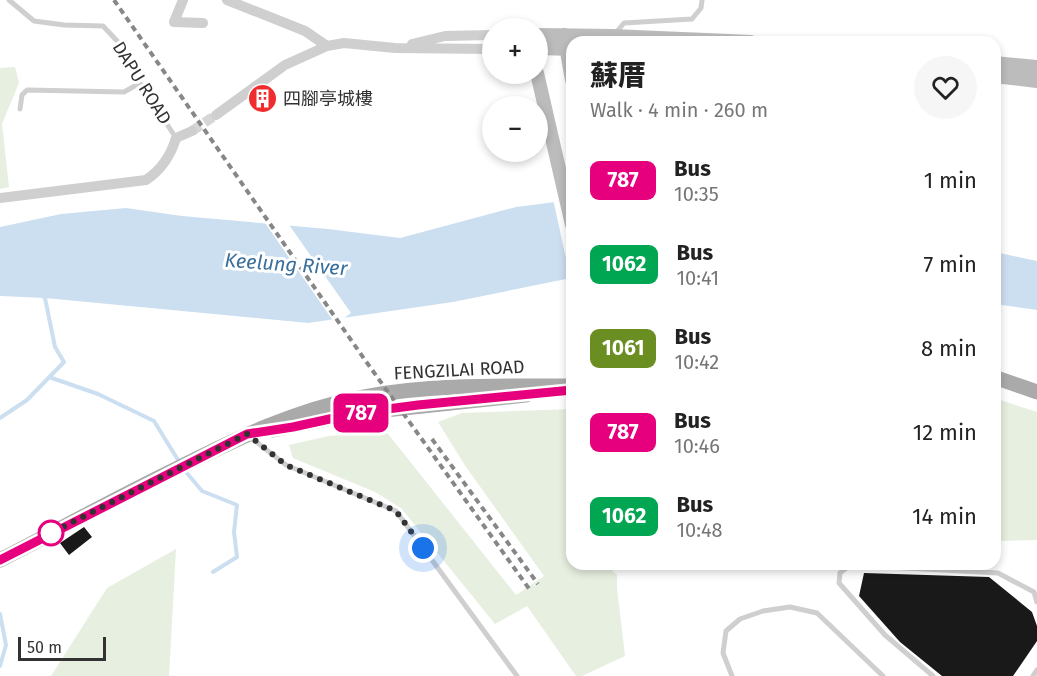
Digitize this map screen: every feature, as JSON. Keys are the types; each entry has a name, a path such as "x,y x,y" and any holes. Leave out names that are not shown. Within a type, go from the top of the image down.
{"main road":[{"path":"1001,379 1037,392"},
{"name":"FENGZILAI ROAD","path":"0,560 247,434 318,408 362,397 442,386 566,386"},
{"name":"FENGZILAI ROAD","path":"247,434 357,413 566,391"}],"street":[{"path":"183,0 174,22 203,23"},
{"path":"227,0 305,31 327,46"},
{"path":"395,48 445,36 482,35"},
{"path":"548,38 566,44"},
{"path":"216,115 285,65 327,46 344,44 395,48 482,48"},
{"path":"548,47 566,44"},
{"path":"1001,64 1037,67"},
{"path":"1001,77 1037,81"},
{"path":"540,84 566,199"},
{"name":"DAPU ROAD","path":"0,198 146,180 164,163 176,138 192,131"}],"lane":[{"name":"DAPU ROAD","path":"9,0 34,21 64,25 103,26 120,44 141,83 176,138"},
{"path":"614,36 624,23 692,19 701,8 702,0"},
{"path":"20,109 22,95 27,90 124,92 141,83"},
{"path":"247,434 286,465 396,511 516,676"},
{"path":"844,570 840,573 839,583 885,635 933,676"},
{"path":"942,570 998,573 1034,592 1037,602"},
{"path":"732,676 723,653 726,631 740,619 763,611 790,607 817,613 883,676"},
{"path":"1033,676 1037,670"}],"green space":[{"path":"15,67 19,83 2,124 9,187 0,189 0,68"},
{"path":"1001,400 1037,412 1037,540 1001,541"},
{"path":"566,409 566,570 612,570 617,575 625,656 582,676 576,676 527,606 495,624 401,508 375,492 293,458 289,445 329,436 385,430 516,595 544,576 466,467 438,422 462,413"},
{"path":"176,549 169,676 51,676 107,588"}],"water":[{"name":"Keelung River","path":"566,201 566,279 453,302 308,323 45,298 0,296 0,227 61,214 126,208 182,216 400,238 516,207"},
{"path":"1001,253 1037,261 1037,310 1001,305"}],"pier":[{"path":"566,198 566,258 553,199"},
{"path":"263,220 287,222 351,313 340,321 334,322"}],"building":[{"path":"84,527 92,537 69,555 60,543"},
{"path":"864,573 989,577 1032,612 1037,626 1037,641 1013,676 942,676 900,642 859,596"}],"waterway":[{"path":"0,418 27,400 64,362 55,347 45,298 41,295"},
{"path":"49,377 98,394 154,421 178,460"},
{"path":"186,472 202,491 237,505 234,532 237,557 213,572"},
{"path":"0,614 6,645 0,666"}],"tunnel":[{"path":"192,131 216,115"}],"railway":[{"path":"114,0 365,360 530,590"},
{"path":"432,439 538,584"}],"bus line":[{"name":"787","path":"0,560 247,434 357,413 566,391"}],"place":[{"name":"四腳亭城樓","path":"262,99"}],"route":[{"path":"51,533 43,537 247,434 286,465 396,511 423,548"}]}
